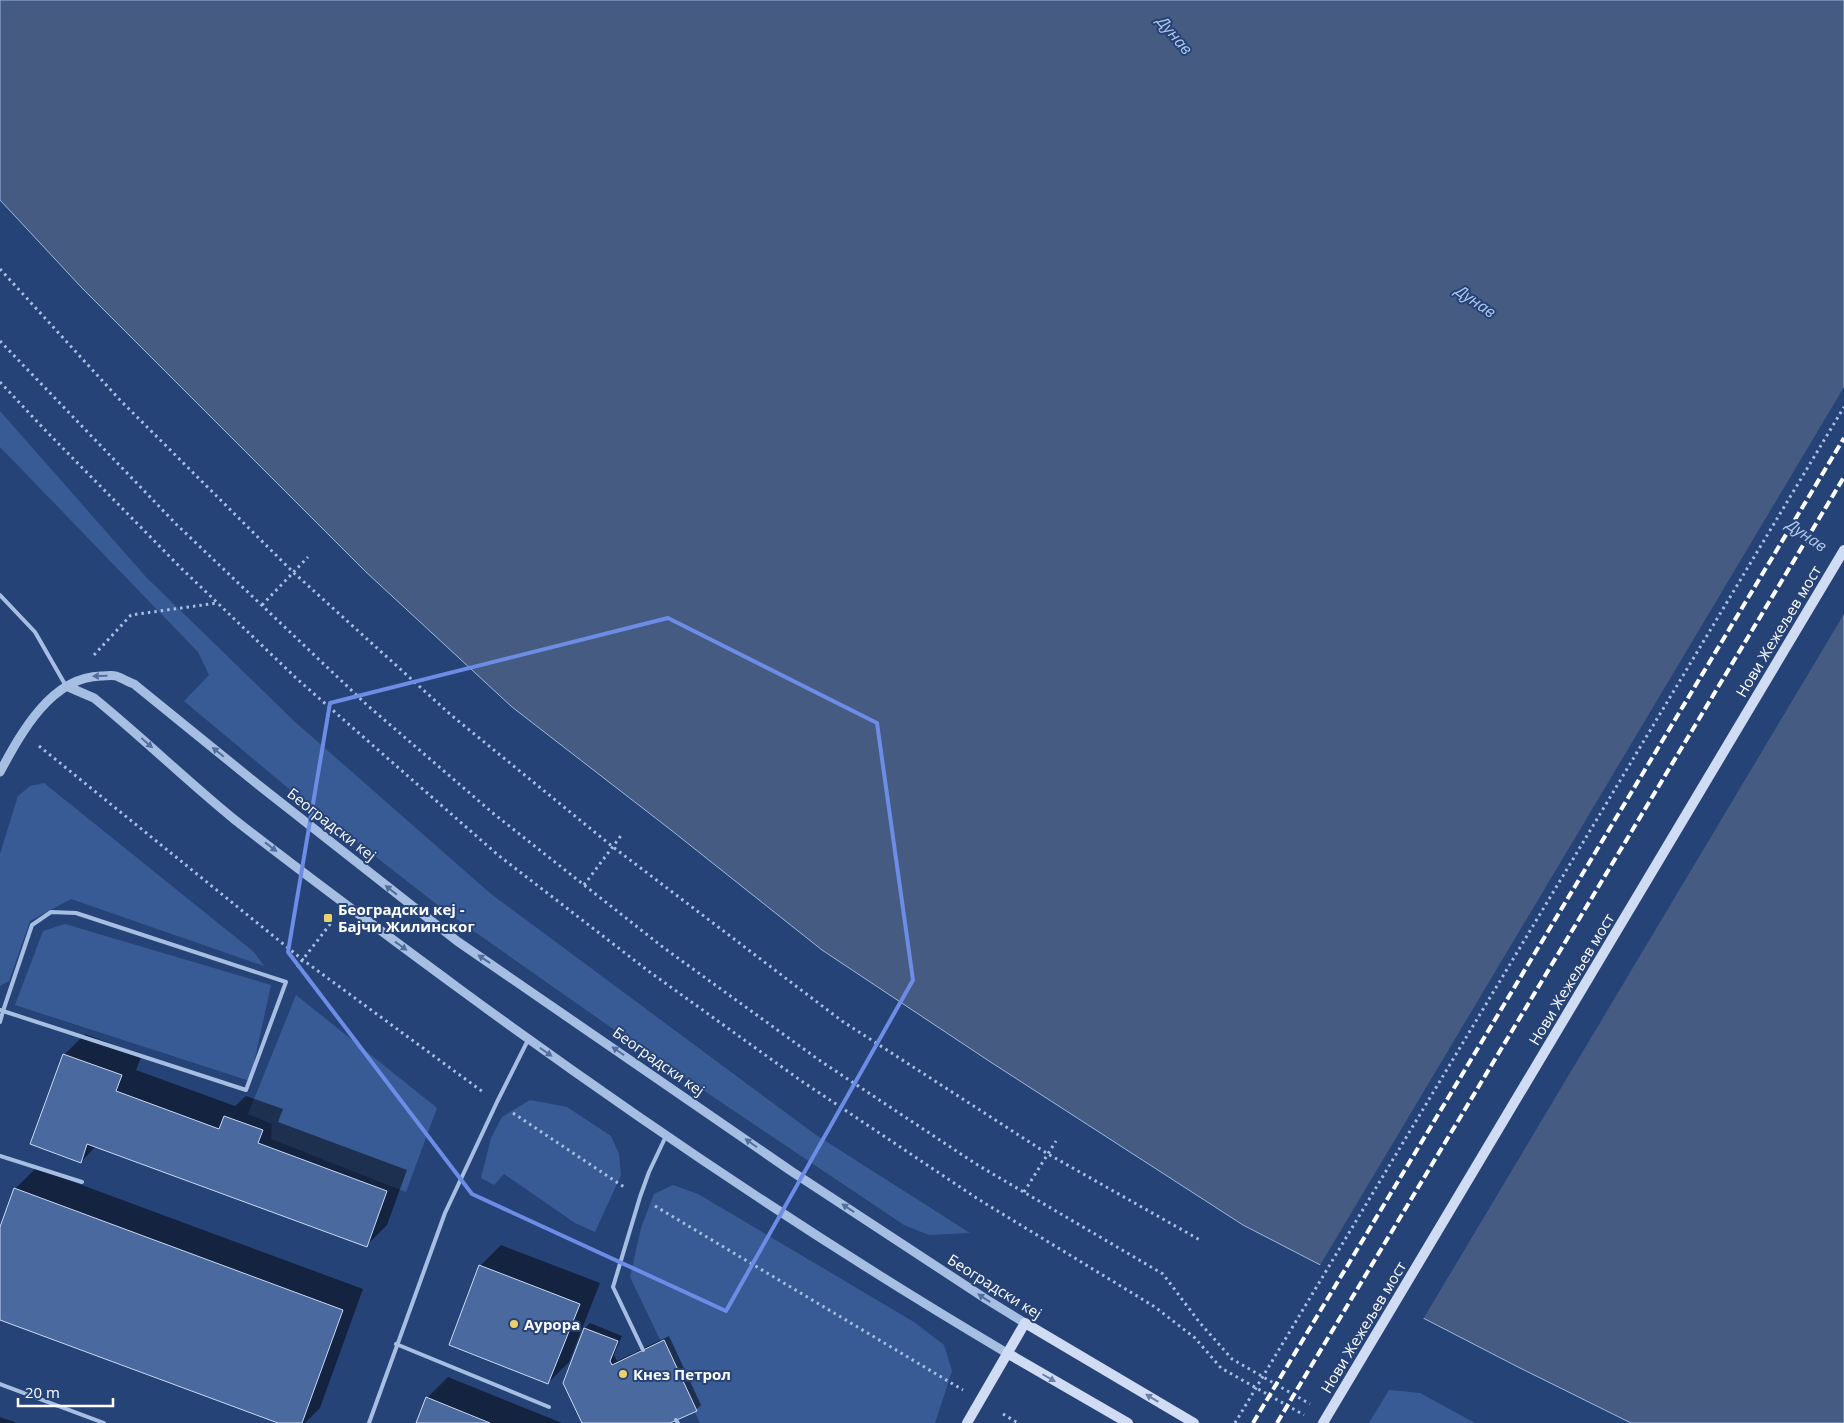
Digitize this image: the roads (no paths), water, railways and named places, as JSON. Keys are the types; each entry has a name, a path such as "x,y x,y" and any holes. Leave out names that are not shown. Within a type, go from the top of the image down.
{"main road":[{"name":"Нови Жежељев мост","path":"1323,1423 1844,550"},
{"path":"967,1423 988,1390 1025,1323"},
{"name":"Београдски кеј","path":"1025,1323 1194,1423"},
{"path":"1007,1354 1128,1423"}],"street":[{"name":"Београдски кеј","path":"66,686 89,676 115,676 134,684 256,783 457,941 792,1171 1025,1323"},
{"path":"0,772 23,733 45,704 66,686 94,698 234,818 370,923 528,1040 771,1206 1007,1354"}],"lane":[{"path":"0,596 35,632 66,686"},
{"path":"0,1022 2,1011 32,926 51,912 76,913 286,982 246,1090 2,1011"},
{"path":"369,1423 445,1213 528,1040"},
{"path":"643,1350 613,1287 640,1197 649,1172 666,1136"},
{"path":"0,1156 82,1182"},
{"path":"396,1344 549,1407"},
{"path":"0,1384 104,1423"}],"water":[{"name":"Дунав","path":"0,0 1844,0 1844,1423 1631,1423 1243,1225 989,1061 822,950 512,707 366,572 82,288 0,200"}],"railway":[{"path":"1253,1423 1844,438"},
{"path":"1277,1423 1844,477"}],"place":[{"name":"Београдски кеј - Бајчи Жилинског","path":"328,918"},
{"name":"Аурора","path":"514,1324"},
{"name":"Кнез Петрол","path":"623,1374"}]}
